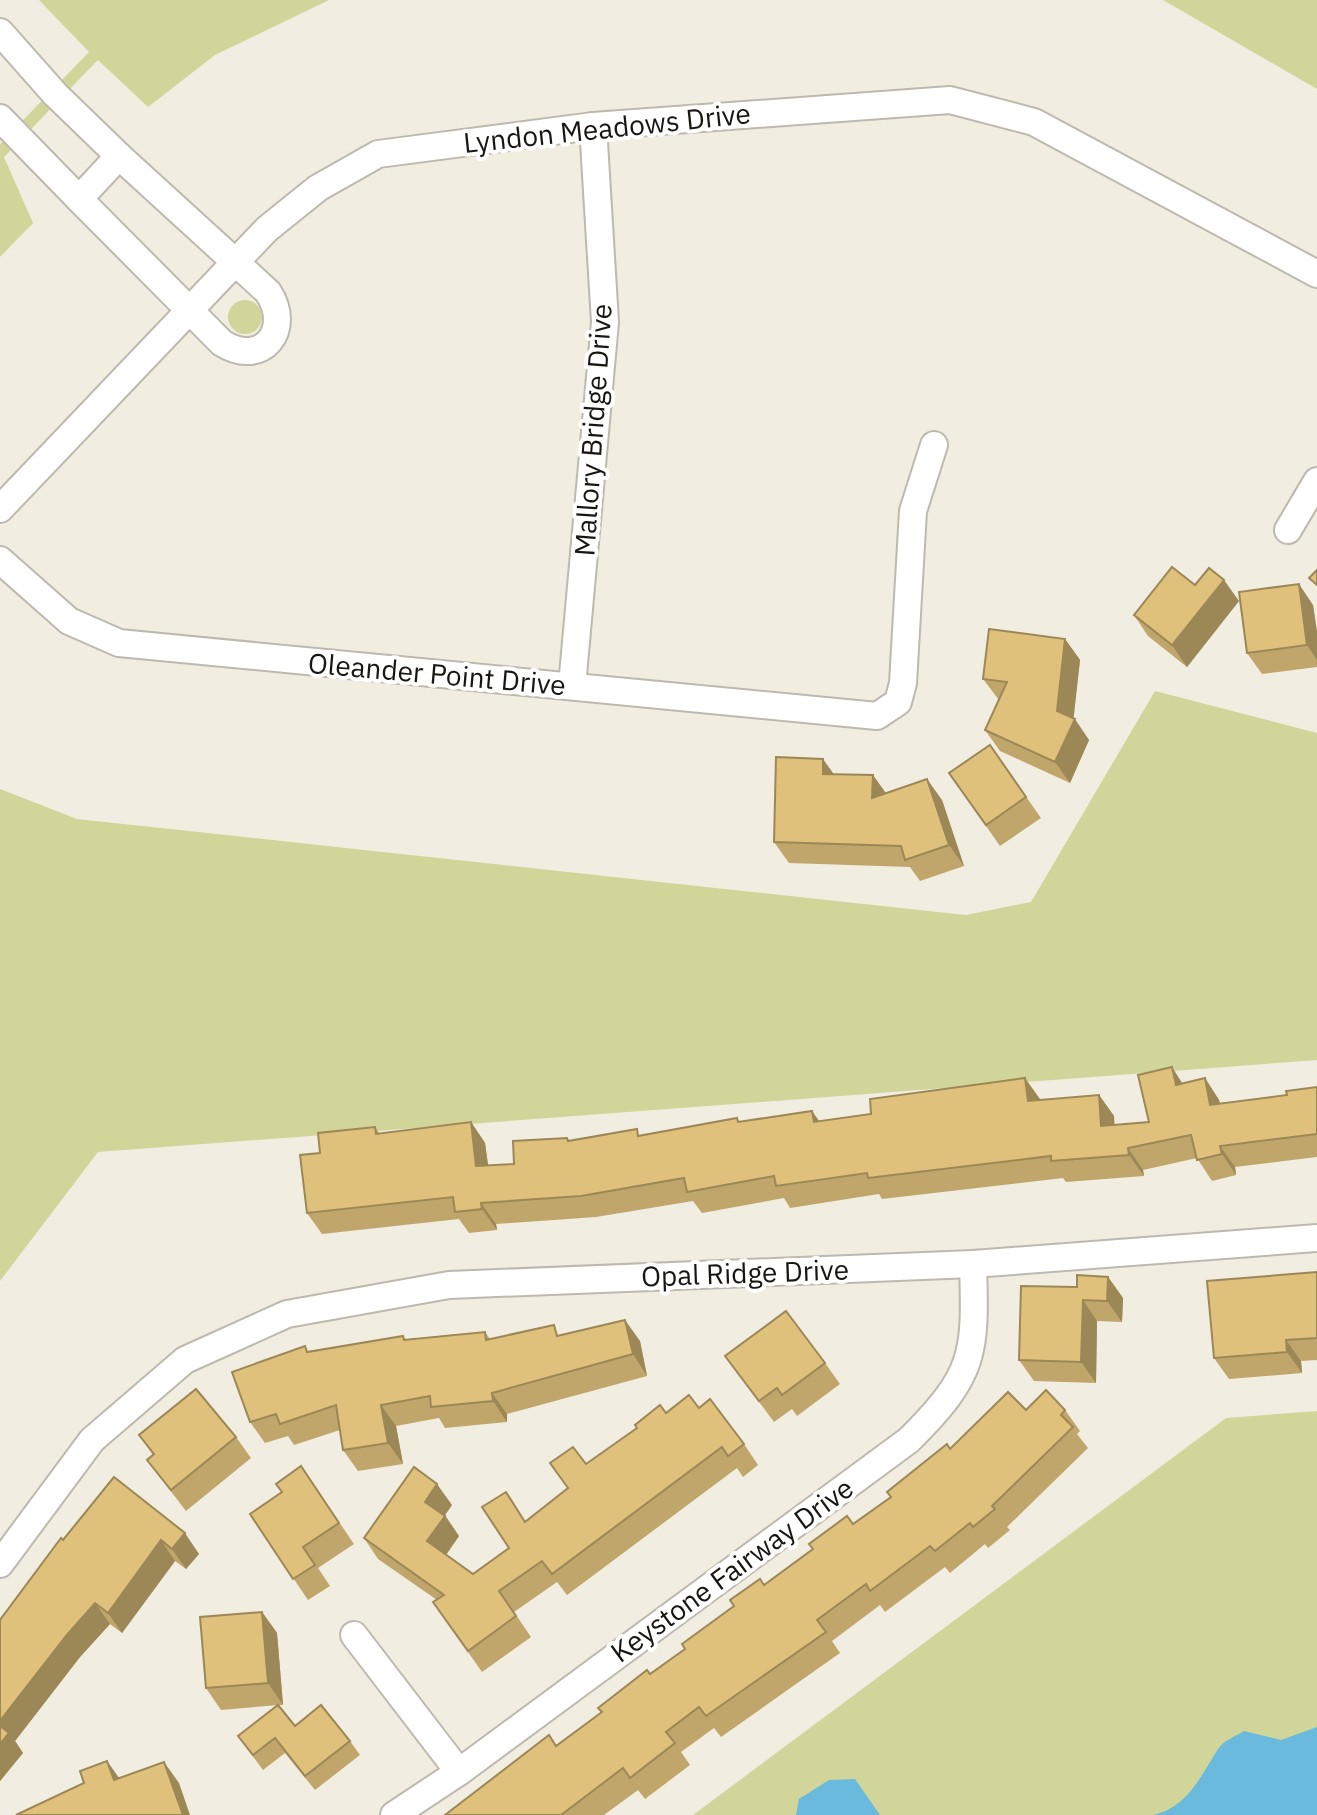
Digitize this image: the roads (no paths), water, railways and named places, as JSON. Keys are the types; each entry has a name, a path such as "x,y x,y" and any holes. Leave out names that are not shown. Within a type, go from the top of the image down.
{"street":[{"path":"0,118 187,310 232,349 254,350 272,338 277,328 277,306 268,292 119,156 2,40"},
{"name":"Lyndon Meadows Drive","path":"0,509 267,229 318,188 378,154 593,126 759,111 950,100 1034,122 1317,274"},
{"name":"Mallory Bridge Drive","path":"572,686 605,322 593,126"},
{"path":"79,199 119,156"},
{"name":"Oleander Point Drive","path":"0,560 69,621 119,643 877,716 898,702 903,683 913,511 934,445"},
{"path":"1288,530 1317,481"},
{"name":"Opal Ridge Drive","path":"0,1564 92,1440 185,1360 287,1314 449,1285 973,1264 1317,1238"},
{"name":"Keystone Fairway Drive","path":"394,1815 459,1772 909,1440 957,1389 971,1359 975,1326 973,1264"},
{"path":"354,1635 459,1772"}],"water":[{"path":"1317,1727 1317,1815 1153,1815 1184,1798 1220,1746 1244,1731 1281,1740"},
{"path":"855,1779 880,1815 796,1815 799,1799 829,1780"}]}
